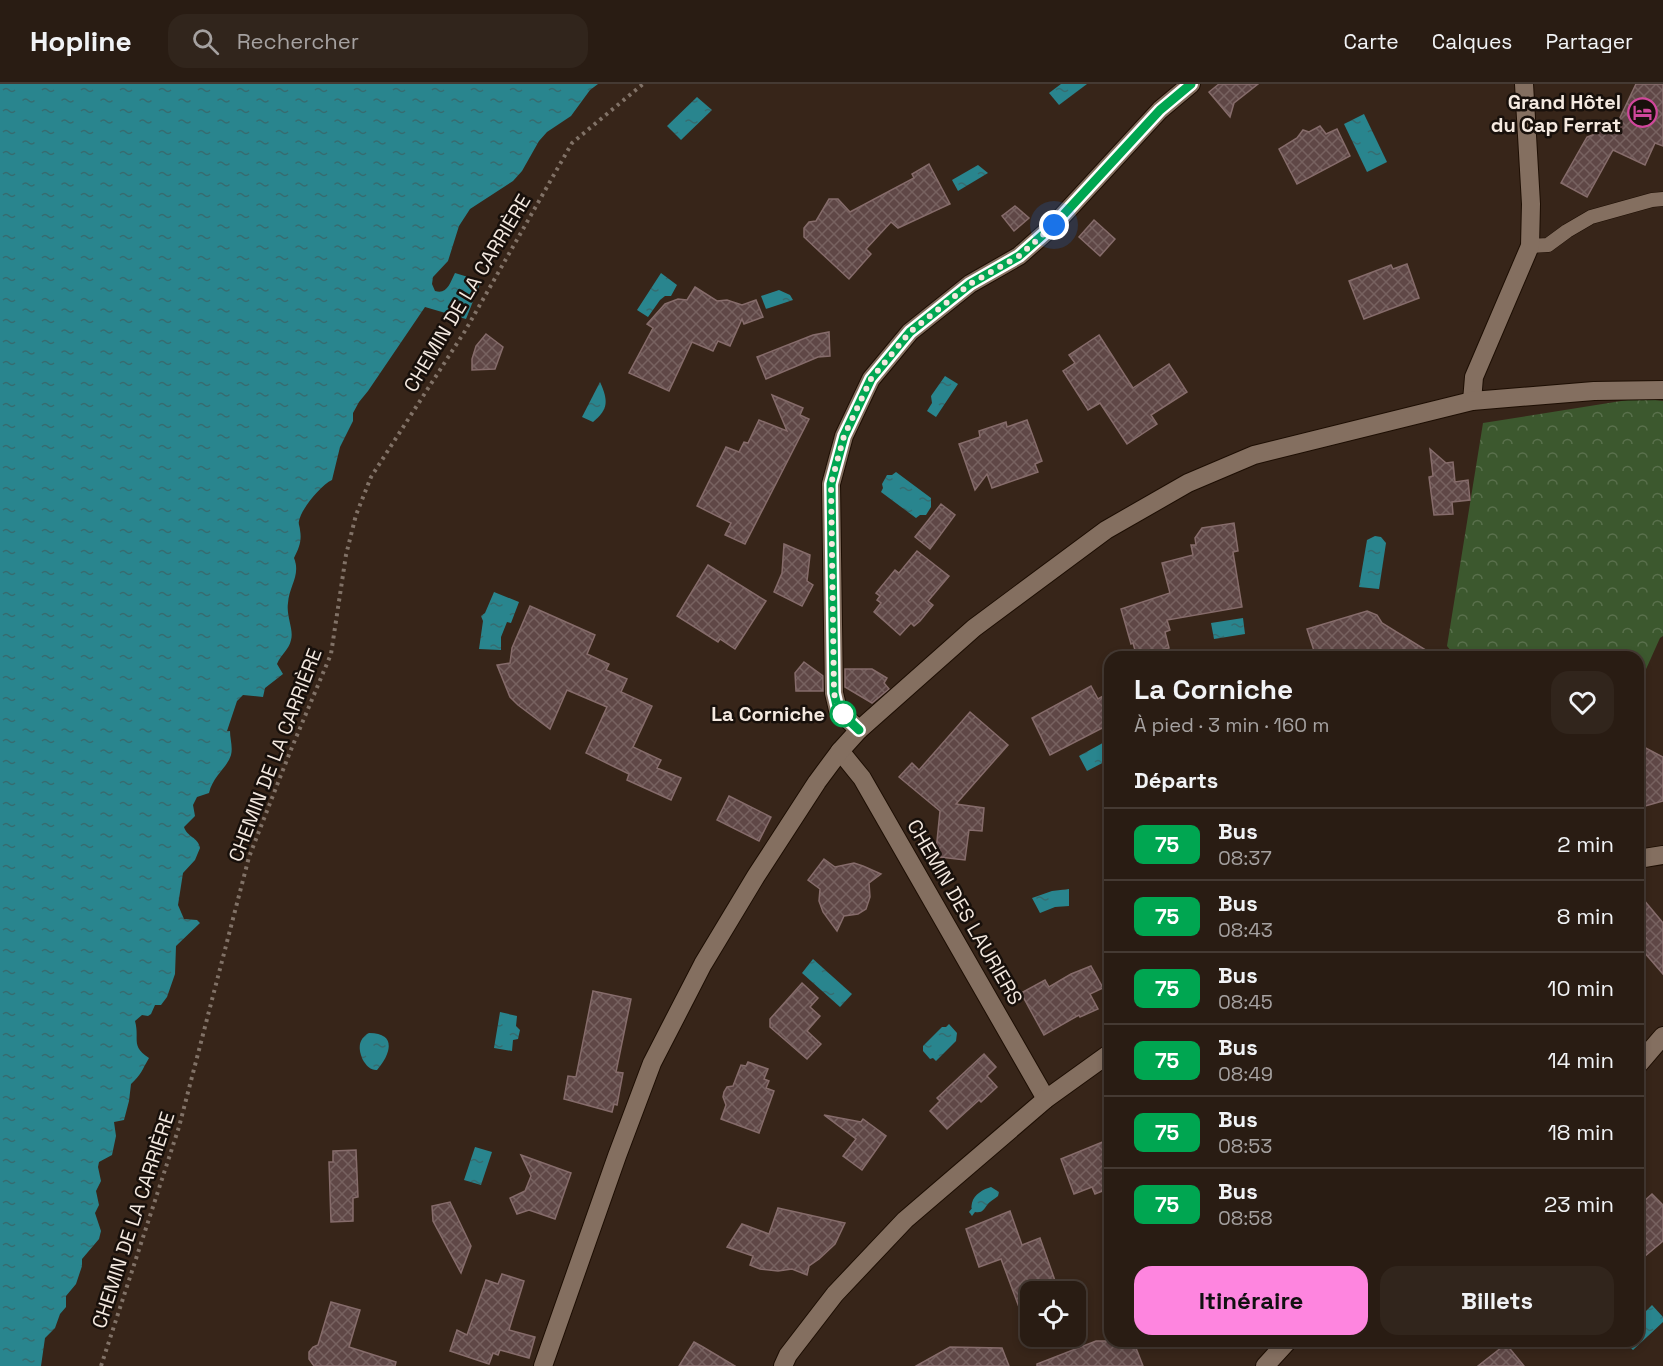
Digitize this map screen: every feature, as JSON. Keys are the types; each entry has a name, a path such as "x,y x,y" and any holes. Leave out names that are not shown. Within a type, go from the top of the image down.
{"street":[{"path":"859,730 838,710 834,693 831,484 844,436 871,379 910,332 970,284 1019,256 1054,225 1160,110 1191,84"},
{"path":"1472,401 1474,377 1530,246 1531,204 1524,84"},
{"path":"543,1366 652,1063 703,964 762,867 840,751 859,730 974,628 1106,530 1188,483 1254,455 1472,401 1594,391 1663,390"},
{"name":"CHEMIN DES LAURIERS","path":"840,751 862,778 1046,1099"},
{"path":"1644,858 1663,855"},
{"path":"1644,1058 1663,1036"},
{"path":"783,1366 788,1355 836,1294 905,1221 1046,1099 1104,1057"},
{"path":"1265,1366 1282,1347"}],"lane":[{"path":"1530,246 1548,245 1591,217 1663,199"}],"path":[{"name":"CHEMIN DE LA CARRIÈRE","path":"101,1366 179,1127 249,857 331,654 346,555 356,515 371,477 465,331 572,143 644,84"}],"green space":[{"path":"1640,398 1663,401 1663,636 1644,674 1644,651 1451,651 1447,646 1483,423"}],"water":[{"path":"0,84 598,84 590,90 571,116 547,132 539,141 522,171 513,181 470,209 459,226 448,261 433,277 432,284 435,291 445,290 455,273 481,281 466,319 425,307 353,413 353,421 340,447 332,480 317,492 301,516 299,548 294,558 296,570 288,603 292,636 289,647 277,664 283,674 265,688 263,697 243,695 237,701 227,731 230,731 232,746 229,760 209,793 197,797 193,805 195,816 184,827 187,833 197,841 200,848 195,860 183,873 178,905 184,919 197,920 200,923 176,946 175,974 167,997 161,1005 155,1005 151,1014 142,1015 135,1021 138,1046 149,1058 131,1084 124,1120 114,1122 116,1136 112,1155 99,1162 101,1181 96,1191 99,1205 95,1213 101,1231 99,1239 82,1259 76,1284 66,1296 66,1307 60,1314 55,1328 45,1338 41,1366 0,1366"},
{"path":"1061,84 1087,84 1059,105 1049,93"},
{"path":"697,97 712,110 681,140 667,126"},
{"path":"1364,114 1387,162 1367,172 1344,124"},
{"path":"978,165 988,173 958,191 952,180"},
{"path":"661,273 677,285 671,296 665,296 660,300 648,317 637,310"},
{"path":"779,290 790,295 793,300 766,309 761,296"},
{"path":"945,376 958,384 936,417 927,411 932,403 931,396"},
{"path":"600,382 606,404 602,413 593,422 582,417"},
{"path":"896,472 931,498 931,507 926,515 916,518 881,492 887,475"},
{"path":"1375,536 1381,537 1386,543 1379,589 1359,587 1367,540"},
{"path":"494,592 519,602 511,623 507,622 501,637 501,650 479,649 483,621 481,616 485,613"},
{"path":"1243,618 1245,634 1214,639 1211,623"},
{"path":"1104,742 1104,762 1087,771 1079,756"},
{"path":"1069,889 1069,906 1055,907 1040,913 1032,898 1052,891"},
{"path":"813,959 852,994 840,1007 802,973"},
{"path":"500,1012 517,1016 516,1026 520,1030 518,1039 513,1040 512,1051 494,1048"},
{"path":"949,1024 957,1033 956,1041 936,1061 933,1058 930,1059 923,1051 923,1046 942,1027"},
{"path":"369,1033 378,1034 388,1041 388,1052 377,1070 366,1065 360,1052 361,1040"},
{"path":"475,1147 492,1152 481,1185 464,1180"},
{"path":"991,1187 999,1192 998,1196 983,1211 975,1212 972,1216 969,1212 975,1197"},
{"path":"1652,1305 1663,1317 1663,1322 1644,1340 1644,1313"}],"building":[{"path":"1219,84 1258,84 1234,103 1230,117 1209,92"},
{"name":"Grand Hôtel du Cap Ferrat","path":"1636,84 1663,84 1663,146 1655,143 1645,165 1613,150 1587,197 1561,183 1587,137 1616,126"},
{"path":"1320,126 1326,134 1337,129 1350,156 1297,184 1279,149 1297,138 1303,130 1309,132"},
{"path":"929,164 950,204 898,228 891,222 866,249 871,254 849,279 804,237 804,228 809,222 816,221 829,199 838,199 850,212 914,178 912,174"},
{"path":"1015,206 1029,218 1014,231 1002,216"},
{"path":"1094,220 1115,239 1100,256 1079,237"},
{"path":"1407,264 1419,298 1364,319 1349,281 1391,265 1393,269"},
{"path":"695,287 717,301 727,300 742,305 756,300 763,317 744,324 742,319 730,346 718,341 713,351 692,342 669,391 629,373 653,328 647,324 665,304 678,299 687,300"},
{"path":"829,332 830,356 818,357 766,379 757,357 813,335"},
{"path":"486,334 503,347 495,369 472,370 472,359 476,346"},
{"path":"1099,335 1133,388 1169,364 1187,392 1151,415 1157,424 1127,444 1100,403 1088,410 1063,371 1075,363 1069,355"},
{"path":"772,395 803,408 800,415 809,419 745,544 725,535 731,523 697,506 726,447 739,452 744,442 748,443 759,420 787,431"},
{"path":"1027,420 1042,461 1035,464 1038,472 992,488 987,474 975,490 959,444 980,437 979,431 1006,422 1007,427"},
{"path":"1430,449 1446,463 1453,462 1455,482 1468,480 1470,500 1452,502 1453,514 1434,515 1429,477 1433,476"},
{"path":"941,504 955,515 930,549 915,537"},
{"path":"1234,523 1238,551 1233,552 1242,607 1167,620 1170,630 1165,632 1169,648 1158,651 1135,651 1133,643 1131,644 1121,609 1170,593 1162,563 1193,555 1191,545 1196,545 1195,538 1202,528"},
{"path":"784,544 810,555 807,581 813,585 802,606 774,592 782,573"},
{"path":"917,551 949,576 928,601 933,605 920,621 914,626 911,623 900,635 874,612 881,603 877,600 880,596 876,593 895,570 899,573"},
{"path":"708,565 766,601 735,649 720,639 718,642 677,616"},
{"path":"530,606 595,635 587,654 609,664 606,670 627,679 621,692 652,706 633,747 661,760 657,768 681,778 671,800 627,780 629,774 586,753 607,707 567,690 550,729 510,697 497,665 510,663 512,648"},
{"path":"1367,611 1377,615 1382,623 1427,651 1314,651 1307,629"},
{"path":"804,662 823,676 823,691 796,691 795,673"},
{"path":"845,669 872,669 887,678 884,683 889,689 872,703 845,687"},
{"path":"1091,686 1098,699 1104,696 1104,727 1050,755 1032,718"},
{"path":"970,712 1008,745 956,804 984,808 982,831 969,830 965,860 940,857 940,851 936,851 940,811 899,777 912,763 919,770"},
{"path":"1644,747 1663,757 1663,801 1644,806"},
{"path":"729,796 771,817 759,841 717,820"},
{"path":"824,859 835,867 854,863 881,874 869,883 870,897 866,909 858,914 844,916 837,931 823,912 819,901 820,889 808,880"},
{"path":"1644,900 1663,923 1663,974 1644,952 1646,938 1644,936"},
{"path":"1091,966 1103,988 1090,994 1098,1009 1080,1017 1079,1015 1044,1035 1021,993 1045,980 1049,987"},
{"path":"802,983 818,998 810,1007 820,1016 807,1031 821,1044 807,1059 770,1027 770,1019"},
{"path":"593,991 631,999 616,1072 623,1073 617,1105 614,1104 612,1112 564,1099 568,1076 576,1077"},
{"path":"984,1054 996,1067 987,1076 997,1087 947,1129 930,1111 940,1101 937,1098"},
{"path":"748,1062 768,1069 764,1079 769,1081 766,1088 774,1091 759,1133 721,1119 726,1105 724,1092 727,1087 733,1086 741,1065 746,1066"},
{"path":"824,1115 861,1122 863,1119 886,1136 862,1170 843,1156 856,1139"},
{"path":"1104,1141 1104,1190 1095,1194 1092,1187 1074,1194 1061,1159"},
{"path":"356,1150 358,1197 353,1198 353,1221 331,1222 329,1162 333,1162 333,1151"},
{"path":"521,1155 571,1173 555,1219 529,1210 517,1214 510,1198 525,1191 531,1176"},
{"path":"1652,1194 1663,1205 1663,1241 1644,1257 1644,1201"},
{"path":"450,1202 471,1246 461,1273 433,1221 432,1206"},
{"path":"778,1208 845,1223 835,1244 809,1266 807,1275 792,1269 778,1271 760,1269 750,1265 753,1256 727,1247 742,1224 769,1234"},
{"path":"1010,1211 1022,1245 1040,1238 1055,1281 1020,1281 1020,1310 1001,1259 979,1267 966,1229"},
{"path":"502,1274 524,1281 509,1330 535,1337 529,1358 500,1350 498,1355 493,1353 489,1364 450,1351 457,1330 467,1335 486,1280 498,1284"},
{"path":"331,1302 360,1310 349,1347 396,1362 395,1366 314,1366 309,1359 309,1352 318,1345"},
{"path":"1096,1341 1104,1341 1104,1347 1136,1347 1143,1366 1037,1366 1037,1364 1086,1347 1086,1345"},
{"path":"694,1342 703,1347 735,1366 679,1366"},
{"path":"950,1347 1002,1348 1009,1366 916,1366"},
{"path":"1502,1347 1508,1347 1524,1366 1478,1366"}],"bus line":[{"name":"75","path":"859,730 838,710 834,693 831,484 844,436 871,379 910,332 970,284 1019,256 1054,225 1160,110 1191,84"}],"place":[{"name":"Grand Hôtel du Cap Ferrat","path":"1642,113"},
{"name":"La Corniche","path":"843,714"}],"route":[{"path":"843,714 838,710 834,693 831,484 844,436 871,379 910,332 970,284 1019,256 1054,225"}]}
